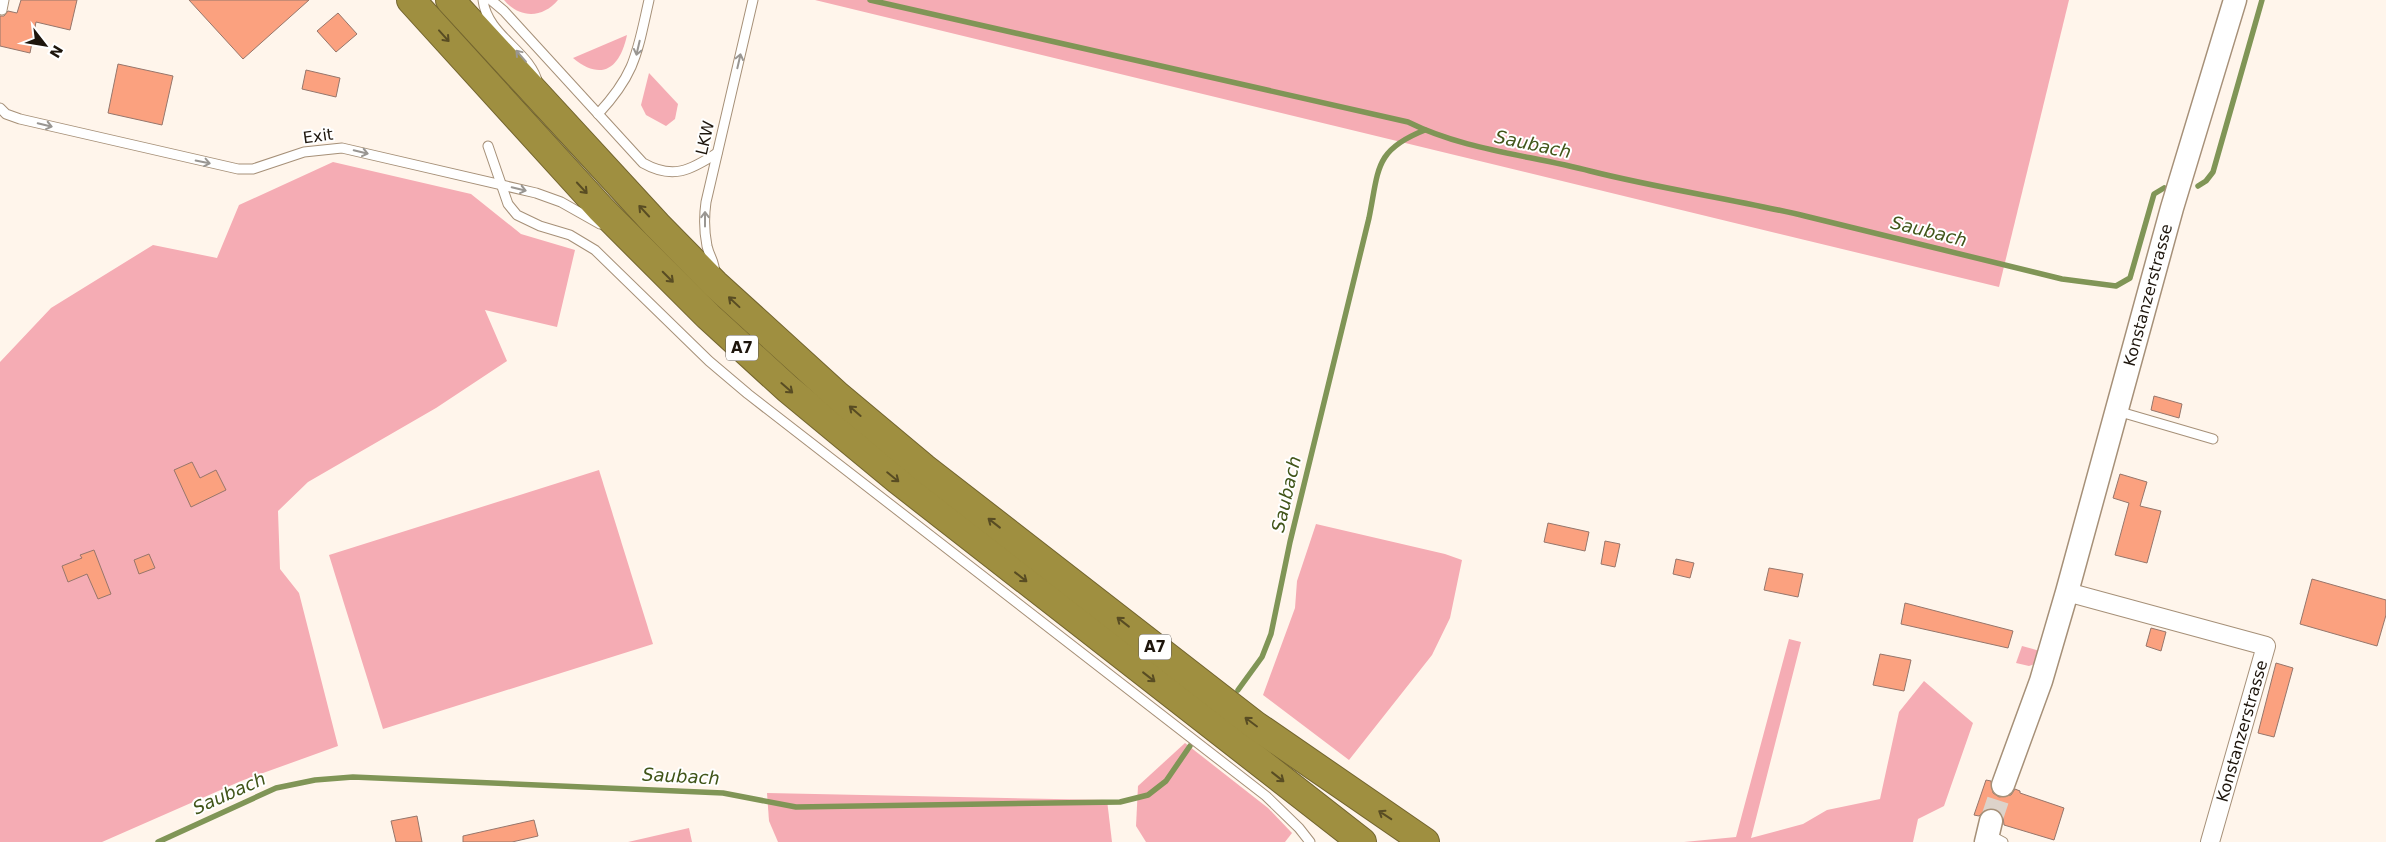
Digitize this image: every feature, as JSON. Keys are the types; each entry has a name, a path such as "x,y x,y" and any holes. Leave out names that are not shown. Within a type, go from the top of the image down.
{"highway":[{"name":"A7","path":"411,0 634,243 748,354 855,446 1362,842"},
{"name":"A7","path":"453,1 656,225 714,284 838,396 962,498 1255,725 1425,842"}],"street":[{"name":"Konstanzerstrasse","path":"2003,785 2041,681 2174,203 2235,0"},
{"name":"Konstanzerstrasse","path":"2067,592 2266,646 2210,842"}],"lane":[{"path":"2,10 4,0"},
{"path":"483,0 489,20 535,72 540,99"},
{"path":"491,0 643,163 654,170 673,173 692,169 717,153"},
{"path":"598,114 619,92 636,60 649,0"},
{"name":"LKW","path":"714,284 715,262 707,248 705,220 717,153 753,0"},
{"name":"Exit","path":"0,108 6,114 20,120 238,169 252,169 304,152 342,148 502,185 554,200 634,243"},
{"path":"488,146 508,204 517,215 540,226 570,235 595,250 709,361 748,394 1266,796 1299,828 1310,842"},
{"path":"2116,411 2213,439"}],"shaded area":[{"path":"504,0 558,0 545,10 531,14 517,11"},
{"path":"815,0 2069,0 1999,287"},
{"path":"627,35 620,56 608,68 601,70 593,69 573,58"},
{"path":"649,73 678,104 675,119 666,126 646,115 641,105"},
{"path":"333,162 471,194 521,234 575,250 557,327 485,310 507,361 436,408 308,482 278,511 280,569 299,593 338,746 241,781 102,842 0,842 0,362 51,308 153,245 217,258 239,205"},
{"path":"599,470 653,644 383,729 329,555"},
{"path":"1316,524 1445,554 1462,560 1450,618 1432,655 1349,760 1263,695 1295,608 1297,581"},
{"path":"1789,639 1801,642 1751,838 1803,824 1827,810 1880,799 1899,712 1924,681 1973,723 1944,806 1918,819 1913,842 1684,842 1736,837"},
{"path":"2022,646 2040,651 2035,664 2029,666 2016,663"},
{"path":"1185,743 1268,808 1292,833 1285,842 1146,842 1136,826 1138,786"},
{"path":"767,793 1107,800 1112,842 778,842 769,821"},
{"path":"689,828 692,842 628,842"}],"building":[{"path":"21,0 77,0 70,30 36,22 30,53 0,46 0,16 4,16 8,11 17,13"},
{"path":"189,0 309,0 243,59"},
{"path":"338,13 357,34 336,52 317,31"},
{"path":"118,64 173,76 162,125 108,113"},
{"path":"306,70 340,78 336,97 302,89"},
{"path":"2154,396 2182,404 2179,418 2151,410"},
{"path":"192,462 200,478 216,470 226,490 191,507 174,470"},
{"path":"2120,474 2147,482 2140,506 2161,511 2147,563 2115,555 2129,503 2113,498"},
{"path":"1548,523 1589,532 1585,551 1544,542"},
{"path":"1605,541 1620,544 1615,567 1601,564"},
{"path":"94,550 111,594 98,599 87,574 68,582 62,566 82,558 80,555"},
{"path":"149,554 155,568 139,574 134,560"},
{"path":"1676,559 1694,563 1690,578 1673,574"},
{"path":"1769,568 1803,574 1798,597 1764,590"},
{"path":"2312,579 2386,600 2386,615 2377,646 2300,624"},
{"path":"1905,603 2013,631 2008,648 1901,624"},
{"path":"2151,628 2166,632 2161,651 2146,646"},
{"path":"1880,654 1911,660 1904,691 1873,685"},
{"path":"2276,663 2293,668 2274,737 2258,733"},
{"path":"1986,780 1991,781 1993,793 1999,797 2011,795 2015,789 2020,791 2020,793 2064,808 2054,840 2004,825 2003,817 1994,808 1987,809 1979,816 1974,815"},
{"path":"417,816 422,842 396,842 391,821"},
{"path":"534,820 538,836 512,842 463,842 463,836"}],"waterway":[{"name":"Saubach","path":"870,0 1408,122 1474,146 1805,216 2062,279 2116,286 2130,278 2154,194 2164,188"},
{"name":"Saubach","path":"2198,186 2206,181 2213,172 2262,0"},
{"name":"Saubach","path":"1238,690 1262,657 1271,634 1290,542 1378,174 1382,163 1396,145 1425,130"},
{"name":"Saubach","path":"158,842 276,788 315,780 353,777 723,793 796,807 1120,802 1148,795 1166,781 1190,746"}],"tunnel":[{"path":"1991,821 2003,785"}]}
